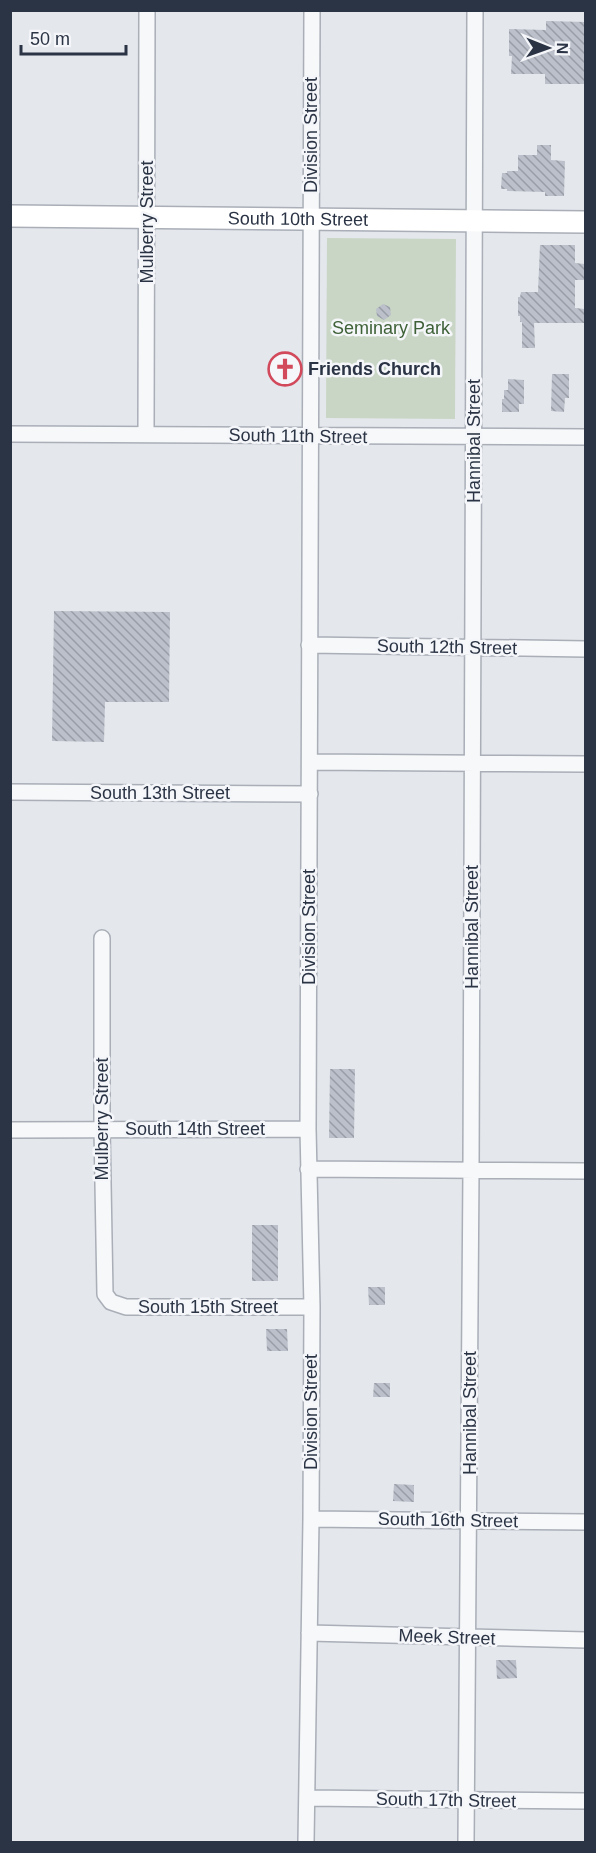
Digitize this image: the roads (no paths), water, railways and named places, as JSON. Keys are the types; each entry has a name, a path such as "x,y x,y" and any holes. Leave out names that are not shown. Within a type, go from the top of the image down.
{"main road":[{"name":"South 10th Street","path":"10,216 585,222"}],"street":[{"name":"Mulberry Street","path":"146,434 147,10"},
{"name":"Division Street","path":"306,1842 312,1306 308,1129 312,10"},
{"name":"Hannibal Street","path":"466,1842 470,1520 475,10"},
{"name":"South 11th Street","path":"10,434 585,437"},
{"name":"South 12th Street","path":"309,645 585,649"},
{"path":"310,762 585,764"},
{"name":"South 13th Street","path":"10,792 310,794"},
{"name":"Mulberry Street","path":"102,938 103,1289 108,1298"},
{"name":"South 14th Street","path":"10,1130 308,1129"},
{"path":"308,1169 585,1171"},
{"name":"South 15th Street","path":"108,1298 119,1306 126,1307 312,1306"},
{"name":"South 16th Street","path":"311,1518 585,1522"},
{"name":"Meek Street","path":"309,1633 585,1640"},
{"name":"South 17th Street","path":"307,1798 585,1801"}],"place":[{"name":"Friends Church","path":"285,369"}],"park label":[{"name":"Seminary Park","path":"391,328"}]}
